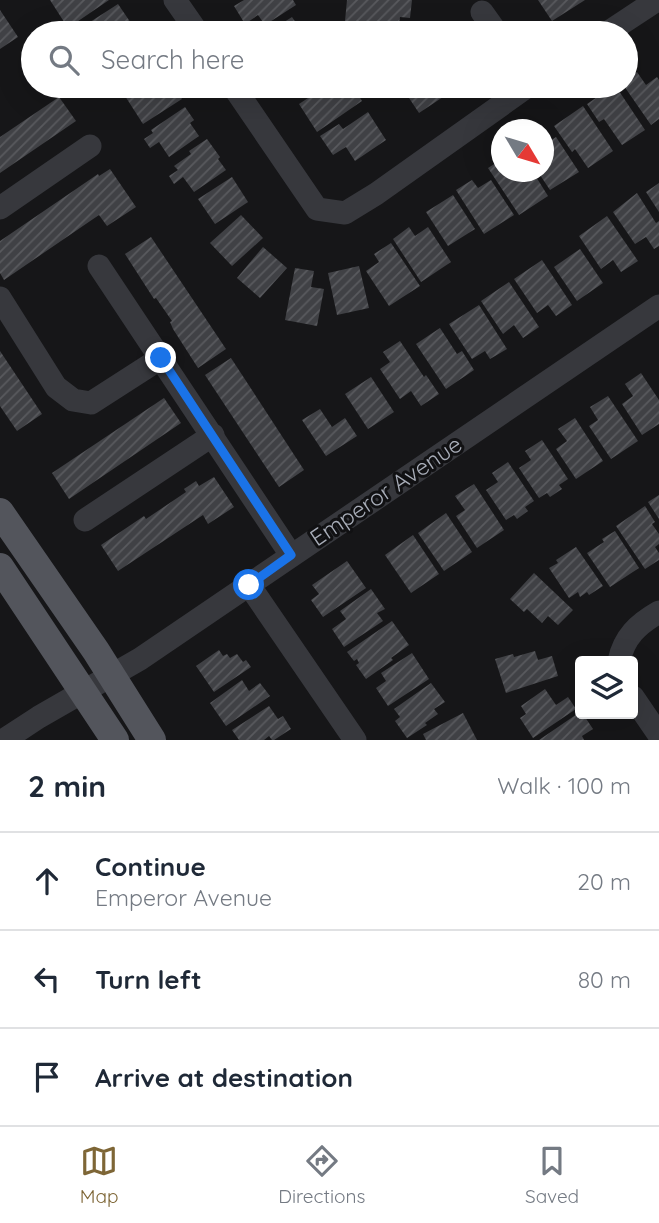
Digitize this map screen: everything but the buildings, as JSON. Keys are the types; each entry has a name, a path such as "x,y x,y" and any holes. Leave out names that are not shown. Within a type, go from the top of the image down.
{"main road":[{"path":"0,512 152,740"},
{"path":"0,567 116,740"}],"street":[{"path":"175,0 190,21"},
{"path":"625,21 657,0"},
{"path":"482,12 488,21"},
{"path":"241,98 317,209 345,212 376,194 511,98"},
{"path":"0,208 90,146"},
{"path":"99,266 291,555"},
{"path":"0,298 56,387 73,400 90,403 161,358"},
{"name":"Emperor Avenue","path":"4,740 140,659 659,306"},
{"path":"85,520 213,435"},
{"path":"249,585 355,740"},
{"path":"621,656 630,634 659,612"},
{"path":"638,704 659,735"}],"route":[{"path":"161,358 291,555 249,585"}]}
